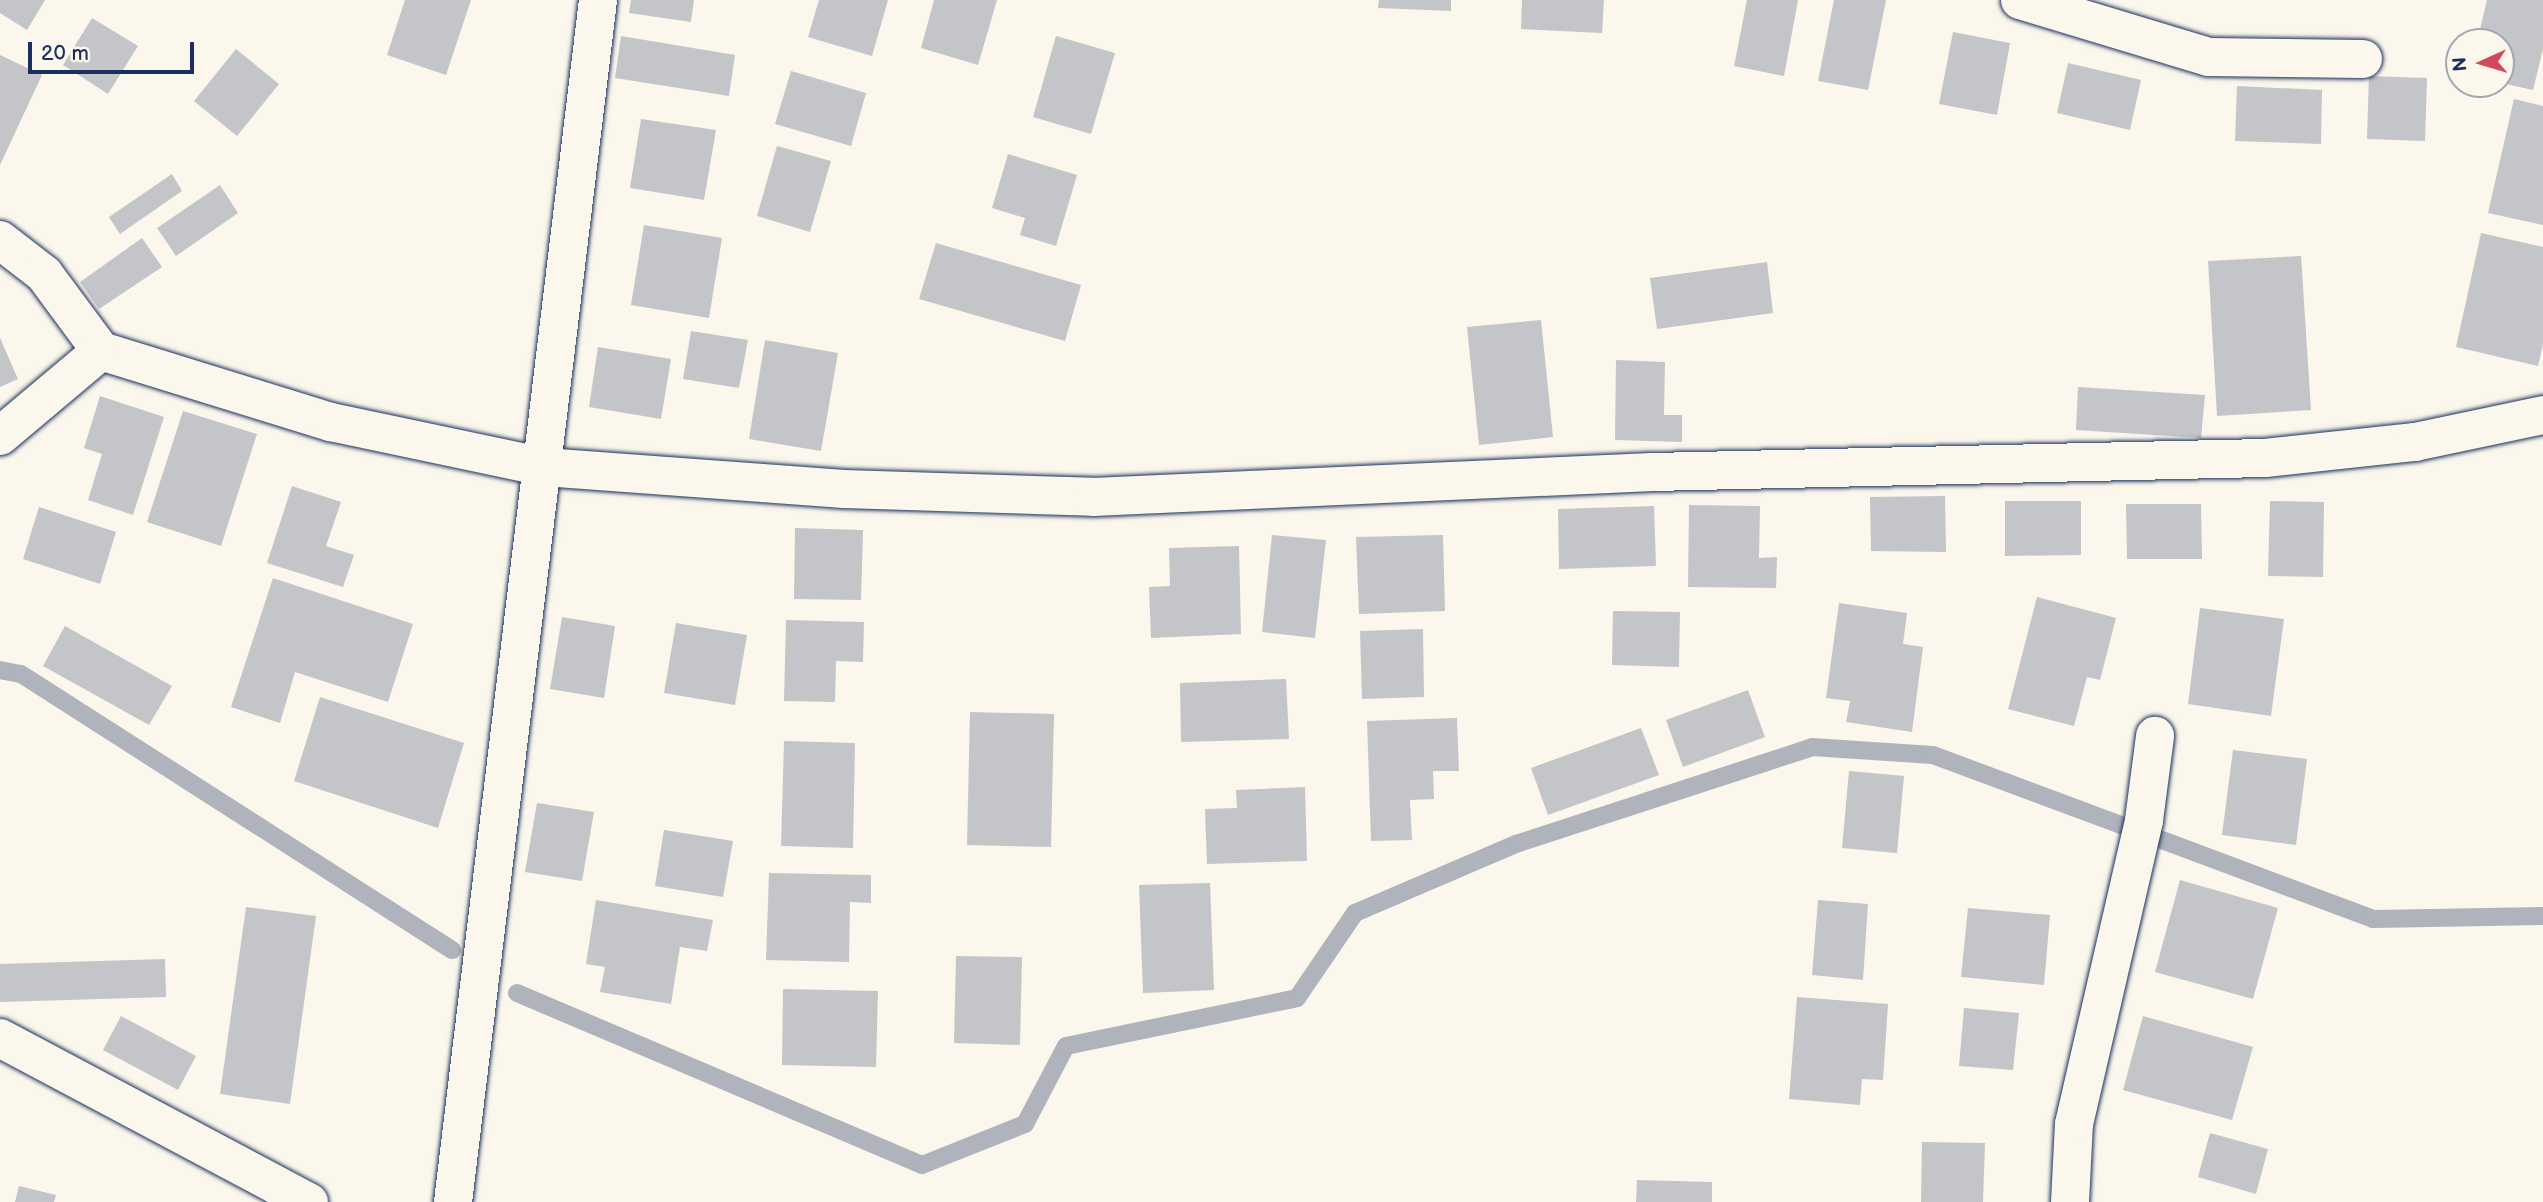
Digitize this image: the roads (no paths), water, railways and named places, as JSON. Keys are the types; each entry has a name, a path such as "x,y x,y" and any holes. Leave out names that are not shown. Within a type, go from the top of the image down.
{"street":[{"path":"453,1202 544,467 598,0"},
{"path":"2020,0 2209,57 2363,59"},
{"path":"0,240 44,274 101,351 331,422 544,467 844,489 1093,498 1652,472 2265,458 2414,442 2543,415"},
{"path":"0,436 101,351"},
{"path":"2070,1202 2074,1124 2144,820 2155,736"},
{"path":"0,1038 309,1202"}],"waterway":[{"path":"0,670 21,674 452,950"},
{"path":"517,993 922,1165 1025,1124 1066,1046 1297,998 1355,913 1516,844 1812,747 1933,755 2121,825"},
{"path":"2162,840 2373,919 2543,916"}]}
